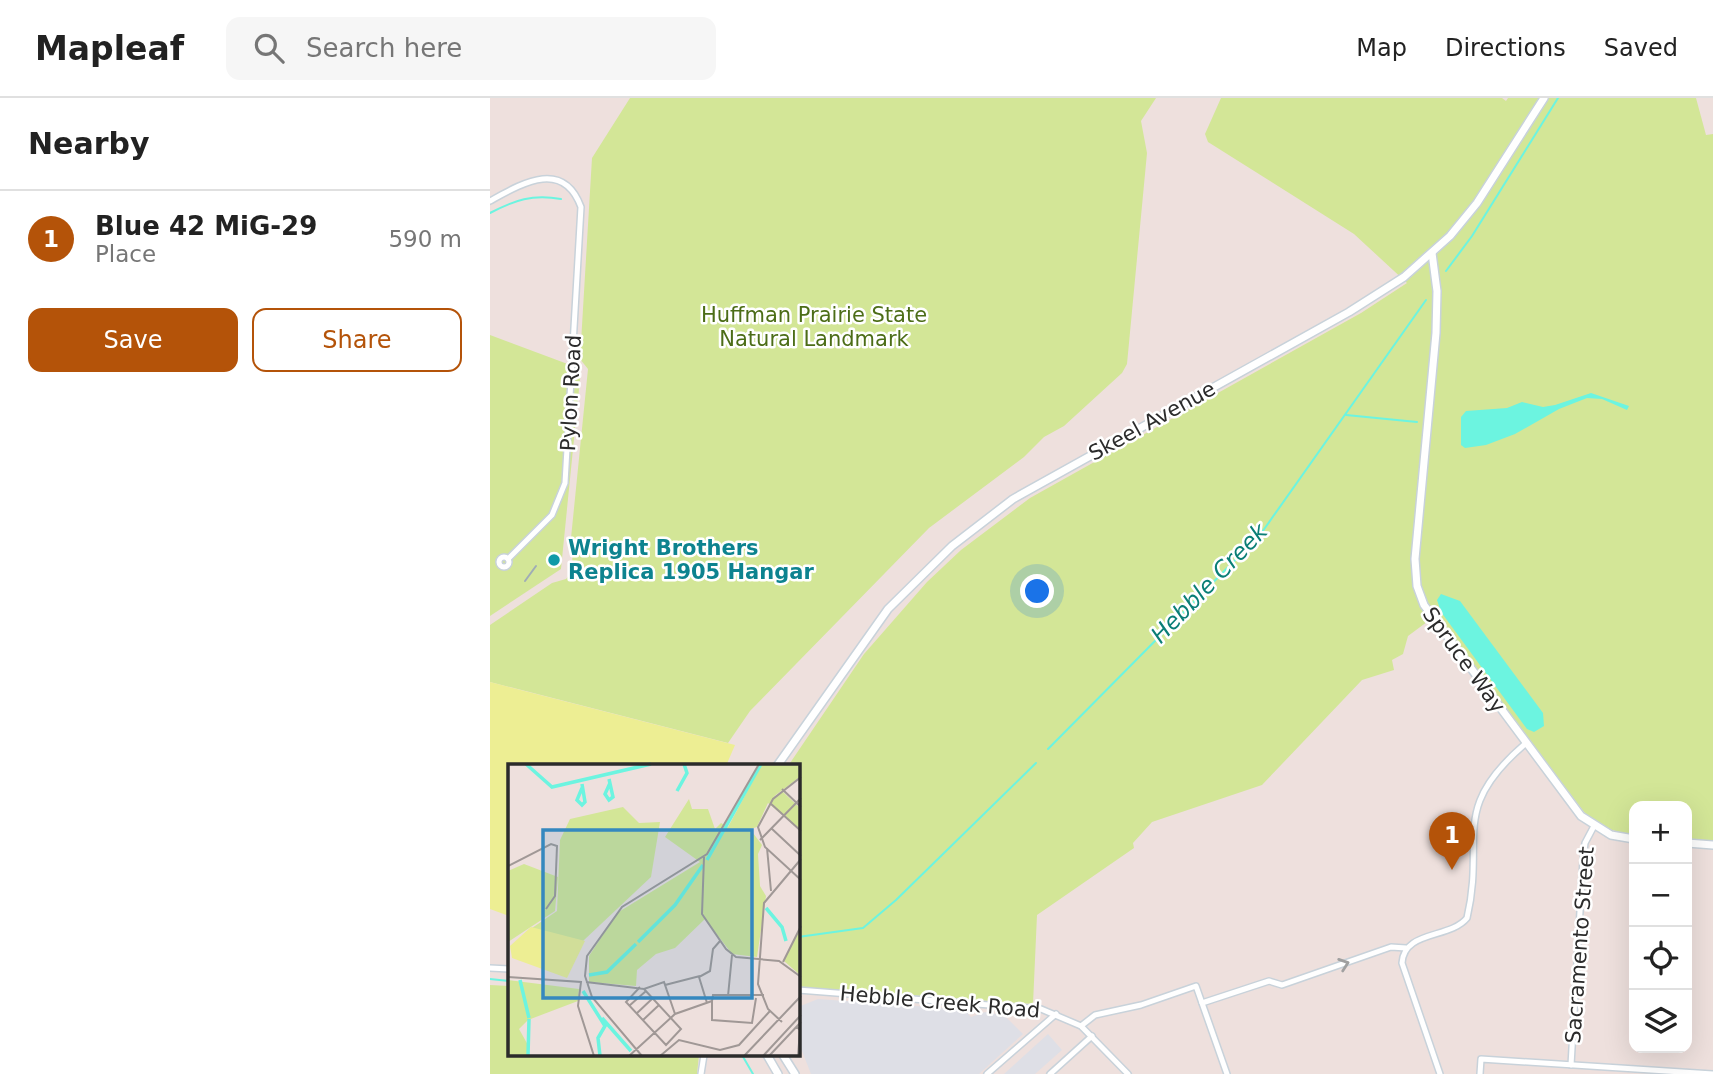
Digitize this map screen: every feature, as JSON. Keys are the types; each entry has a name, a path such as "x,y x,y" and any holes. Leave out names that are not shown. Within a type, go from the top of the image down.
{"street":[{"name":"Skeel Avenue","path":"778,764 888,609 917,578 1013,499 1349,312 1404,277 1432,253 1477,204 1544,98"},
{"name":"Pylon Road","path":"490,201 538,177 563,183 574,192 581,207 565,483 552,515 508,559"},
{"name":"Spruce Way","path":"1432,253 1437,312 1415,559 1417,586 1423,604 1581,816 1594,826 1629,838"},
{"path":"1440,1074 1402,963 1406,948 1412,942 1458,926 1467,918 1474,829 1481,793 1499,767 1525,744"},
{"name":"Sacramento Street","path":"1571,1065 1583,860 1585,843 1594,826"},
{"path":"1692,843 1713,845"},
{"path":"1202,1003 1269,981 1282,985 1391,947 1406,948"},
{"path":"490,968 508,969"},
{"path":"1081,1026 1095,1015 1141,1005 1196,986 1227,1074"},
{"name":"Hebble Creek Road","path":"800,990 1041,1009 1081,1026 1128,1074"},
{"path":"986,1074 1056,1014"},
{"path":"1050,1074 1092,1036"},
{"path":"701,1074 704,1056"},
{"path":"768,1056 778,1074"},
{"path":"784,1056 795,1074"},
{"path":"1480,1074 1481,1059 1713,1074"}],"shaded area":[{"path":"490,682 735,745 727,764 508,764 508,916 490,909"},
{"path":"818,999 971,1010 968,1014 971,1017 985,1012 1007,1018 1023,1034 979,1074 811,1074 800,1046 800,1006"},
{"path":"1048,1034 1062,1050 1035,1074 1004,1074"}],"green space":[{"name":"Huffman Prairie State Natural Landmark","path":"630,98 1156,98 1141,121 1147,153 1127,364 1122,373 1064,426 1044,437 1024,457 929,528 750,711 728,743 490,682 490,625 552,583 566,579 573,571 571,538 588,369 580,359 592,158"},
{"path":"1221,98 1502,98 1506,101 1508,98 1696,98 1706,135 1713,134 1713,841 1692,839 1692,801 1629,801 1629,835 1605,828 1587,816 1435,616 1408,636 1403,654 1392,660 1394,670 1362,680 1262,785 1152,822 1133,843 1134,848 1037,915 1033,1004 800,987 800,764 789,764 864,654 927,582 961,550 1030,498 1361,313 1407,283 1354,234 1208,142 1205,134"},
{"path":"490,335 581,369 561,569 490,616"},
{"path":"490,985 508,986 508,1056 699,1056 697,1074 490,1074"}],"water":[{"path":"1591,393 1629,406 1627,410 1602,399 1587,398 1559,409 1515,434 1486,445 1465,448 1461,445 1461,417 1466,411 1507,408 1522,402 1543,407"},
{"path":"1441,594 1460,601 1543,713 1544,726 1534,732 1527,729 1441,612 1437,600"}],"waterway":[{"name":"Hebble Creek","path":"1446,271 1472,236 1558,98"},
{"path":"490,213 524,199 561,199"},
{"name":"Hebble Creek","path":"1048,749 1260,535 1426,300"},
{"path":"1346,415 1417,422"},
{"name":"Hebble Creek","path":"800,937 863,928 896,900 1036,763"},
{"name":"Hebble Creek","path":"490,979 508,981"},
{"path":"743,1056 753,1074"}],"railway":[{"path":"525,581 536,566"}],"place":[{"name":"Wright Brothers Replica 1905 Hangar","path":"554,560"},
{"name":"Blue 42 MiG-29","path":"1452,870"}]}
